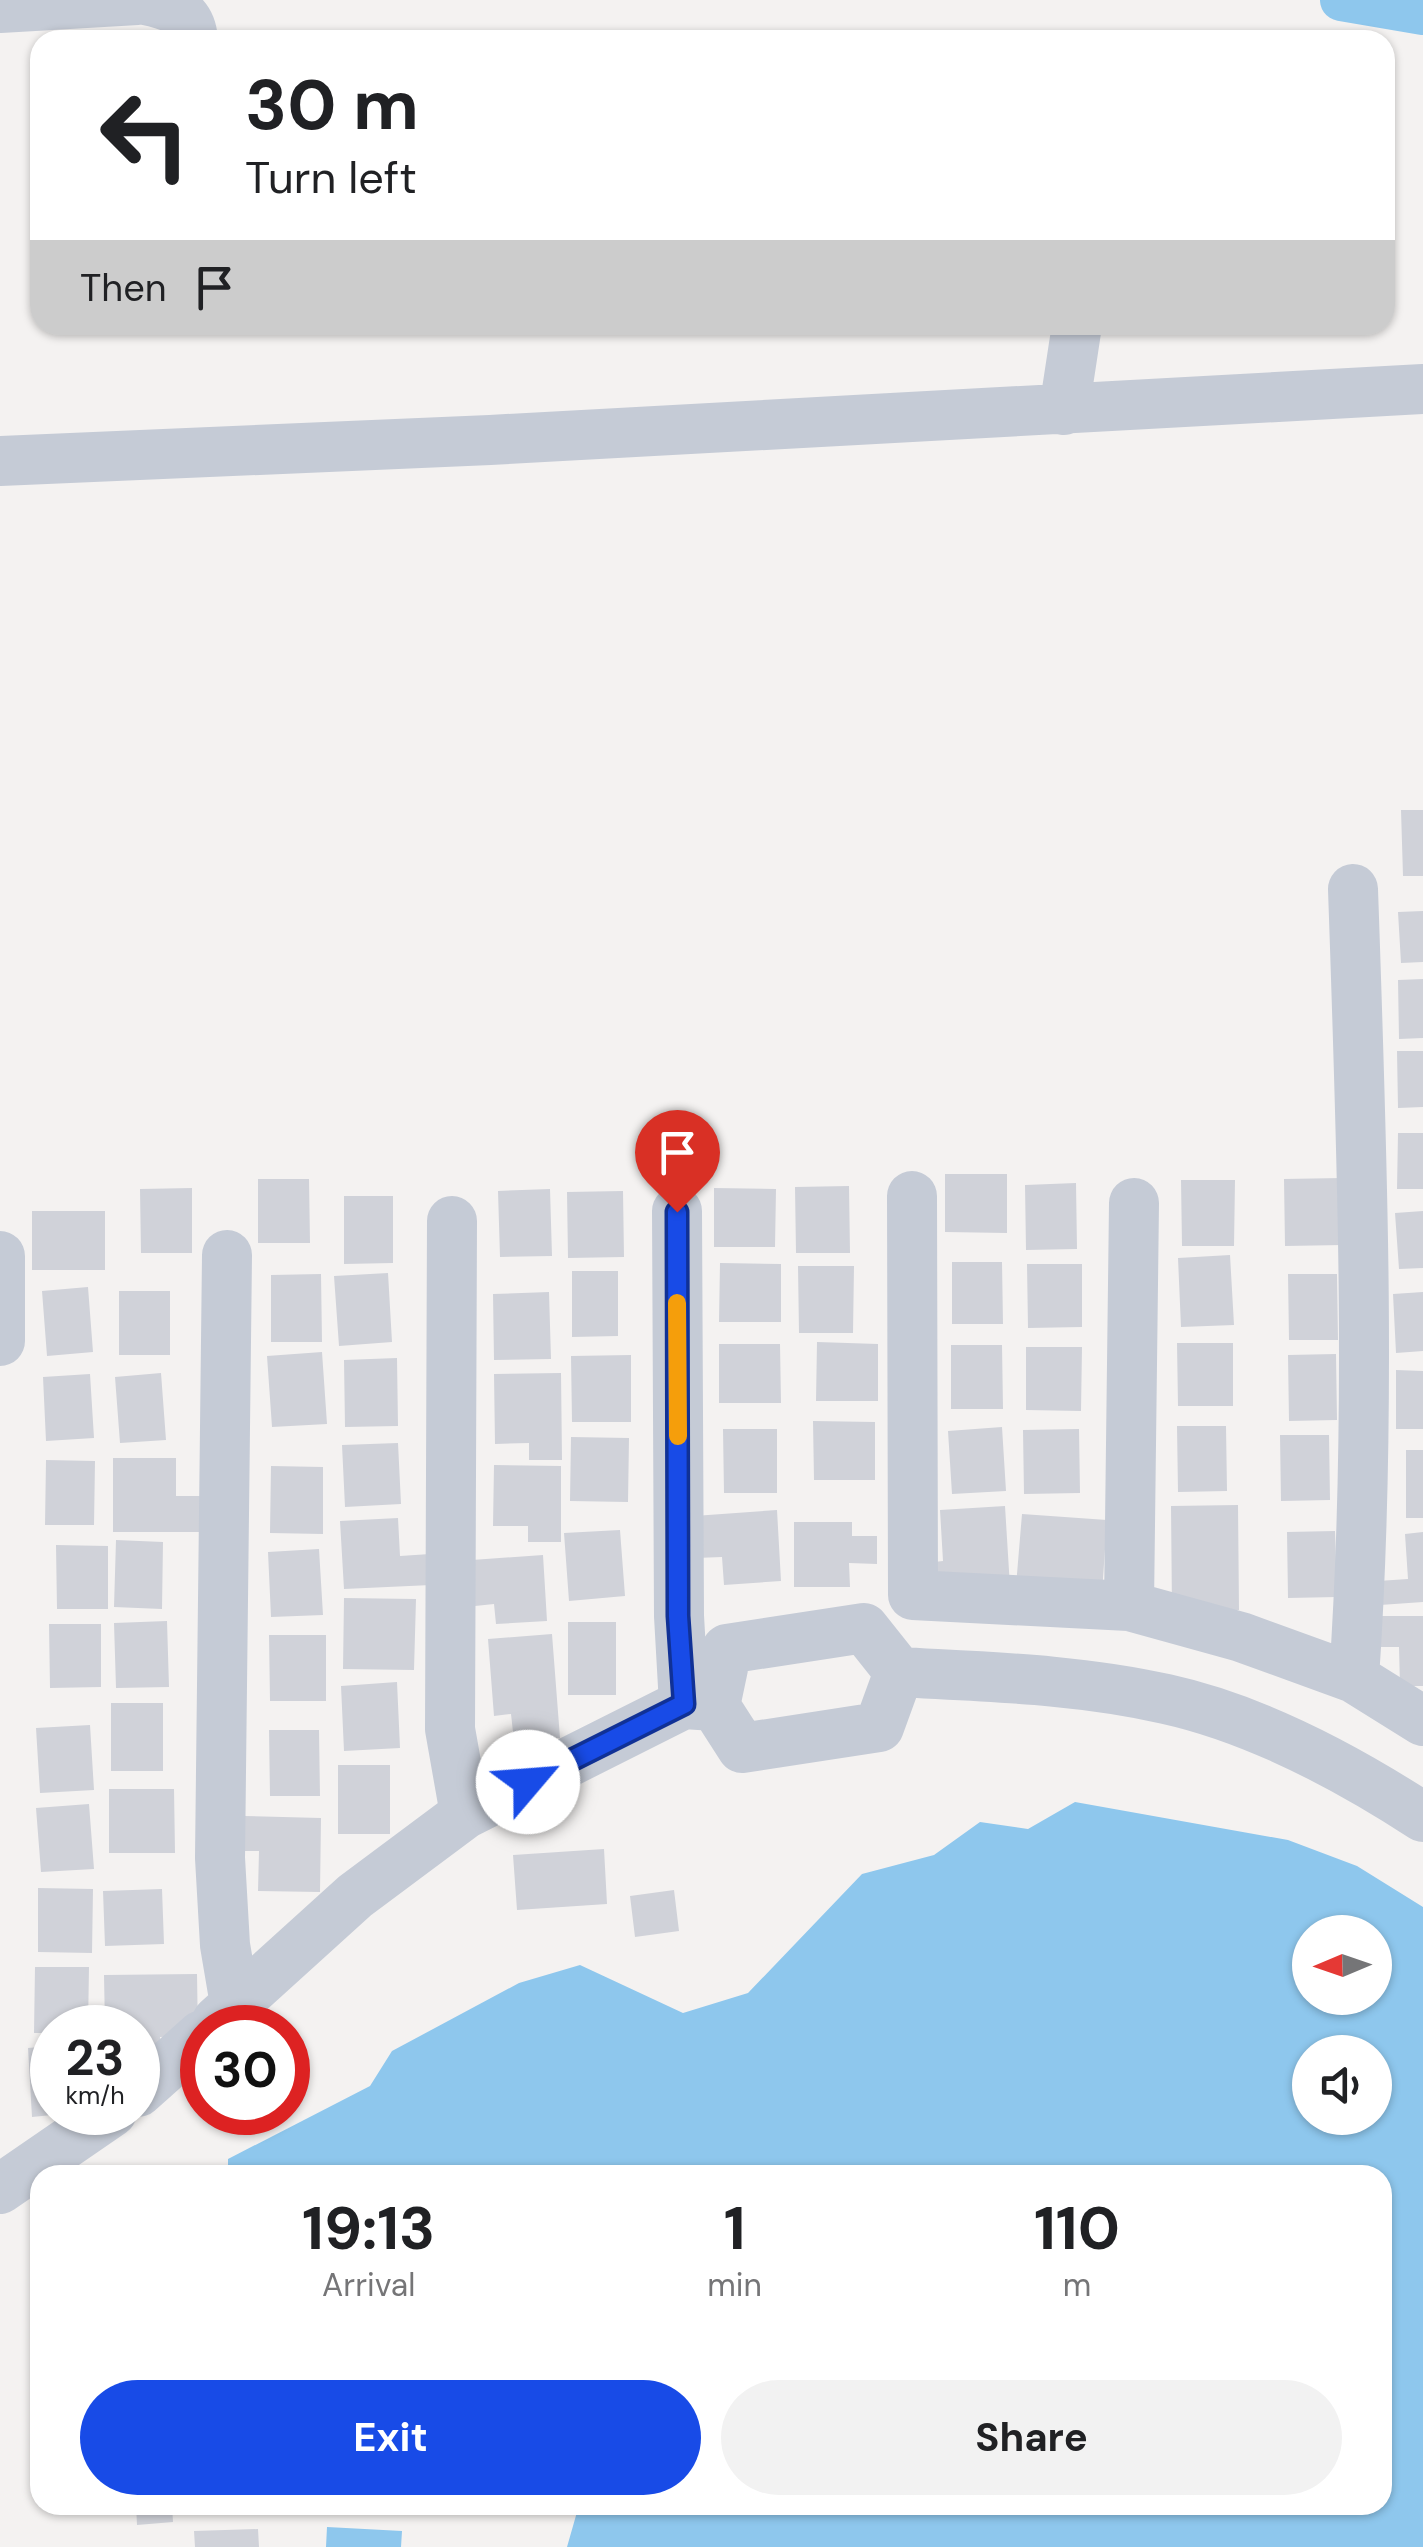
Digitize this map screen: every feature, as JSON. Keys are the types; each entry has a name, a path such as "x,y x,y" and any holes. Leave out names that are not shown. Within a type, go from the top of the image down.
{"street":[{"path":"0,8 173,11"},
{"path":"1064,410 1076,335"},
{"path":"0,460 1064,410 1423,389"},
{"path":"1353,889 1365,1232 1361,1580 1354,1678"},
{"path":"912,1196 913,1595 1129,1606 1241,1637 1354,1678 1423,1721"},
{"path":"1129,1606 1134,1203"},
{"path":"677,1212 678,1616 700,1705 742,1748 879,1727 899,1672"},
{"path":"452,1220 450,1729 465,1814"},
{"path":"218,2005 225,1944 220,1858 227,1255"},
{"path":"0,1256 0,1341"},
{"path":"235,2005 356,1896 465,1814 700,1705 727,1650 864,1628 899,1672 1055,1680 1168,1699 1272,1734 1379,1788 1423,1817"},
{"path":"160,2072 180,2054"},
{"path":"35,2165 79,2135"},
{"path":"0,2189 30,2168"}],"water":[{"path":"1075,1802 1288,1840 1357,1866 1423,1907 1423,2547 567,2547 576,2515 1392,2515 1392,2165 228,2165 228,2159 275,2135 310,2135 310,2117 370,2086 392,2051 519,1983 580,1965 683,2013 748,1993 862,1874 934,1855 980,1822 1028,1829"},
{"path":"327,2527 402,2531 401,2547 326,2547"}],"building":[{"path":"1401,810 1423,810 1423,876 1403,876"},
{"path":"1423,911 1423,962 1401,963 1398,912"},
{"path":"1423,979 1423,1038 1399,1039 1398,980"},
{"path":"1397,1051 1423,1051 1423,1107 1398,1108"},
{"path":"1398,1133 1423,1133 1423,1189 1397,1189"},
{"path":"945,1174 1007,1174 1007,1233 945,1232"},
{"path":"1342,1178 1343,1245 1285,1246 1284,1179"},
{"path":"258,1179 309,1179 310,1243 258,1243"},
{"path":"1181,1180 1235,1180 1234,1246 1182,1246"},
{"path":"1076,1183 1077,1249 1026,1250 1025,1185"},
{"path":"849,1186 850,1253 796,1253 795,1187"},
{"path":"192,1188 192,1253 141,1253 140,1189"},
{"path":"714,1188 776,1189 775,1247 714,1247"},
{"path":"550,1189 552,1256 500,1257 498,1191"},
{"path":"623,1191 624,1257 568,1258 567,1192"},
{"path":"344,1196 393,1196 393,1263 344,1264"},
{"path":"32,1211 105,1211 105,1270 32,1270"},
{"path":"1423,1211 1423,1268 1399,1269 1395,1213"},
{"path":"1230,1255 1234,1325 1181,1327 1178,1258"},
{"path":"952,1262 1002,1262 1003,1324 952,1324"},
{"path":"720,1263 781,1264 781,1322 719,1322"},
{"path":"1027,1264 1082,1264 1082,1327 1028,1328"},
{"path":"798,1266 854,1266 853,1333 799,1333"},
{"path":"572,1271 618,1271 618,1336 572,1337"},
{"path":"388,1273 392,1342 339,1346 334,1276"},
{"path":"321,1274 322,1342 271,1342 271,1275"},
{"path":"1288,1274 1337,1274 1338,1340 1289,1340"},
{"path":"88,1287 93,1352 47,1356 42,1291"},
{"path":"119,1291 170,1291 170,1355 119,1355"},
{"path":"549,1292 551,1359 494,1360 493,1294"},
{"path":"1423,1292 1423,1351 1396,1353 1393,1294"},
{"path":"817,1342 878,1344 878,1401 816,1401"},
{"path":"1177,1343 1233,1343 1233,1406 1178,1406"},
{"path":"719,1344 780,1344 781,1403 719,1403"},
{"path":"951,1345 1002,1345 1003,1409 951,1409"},
{"path":"1026,1347 1082,1347 1081,1411 1026,1410"},
{"path":"322,1352 327,1424 272,1427 267,1356"},
{"path":"1336,1354 1337,1420 1289,1421 1288,1355"},
{"path":"631,1355 631,1422 572,1422 571,1356"},
{"path":"397,1358 398,1426 345,1427 344,1360"},
{"path":"1396,1370 1423,1371 1423,1429 1396,1429"},
{"path":"161,1373 166,1440 120,1443 115,1377"},
{"path":"561,1373 562,1460 529,1460 529,1443 495,1444 494,1374"},
{"path":"90,1374 94,1438 46,1441 43,1377"},
{"path":"813,1421 875,1422 875,1480 814,1480"},
{"path":"1177,1426 1226,1426 1227,1491 1178,1492"},
{"path":"1002,1427 1006,1491 952,1494 948,1431"},
{"path":"723,1429 777,1429 777,1493 724,1493"},
{"path":"1079,1429 1080,1493 1024,1494 1023,1430"},
{"path":"1280,1435 1329,1435 1330,1500 1281,1501"},
{"path":"571,1437 629,1438 628,1502 570,1501"},
{"path":"398,1443 401,1504 345,1507 342,1445"},
{"path":"1406,1450 1423,1450 1423,1518 1406,1518"},
{"path":"113,1458 176,1458 176,1496 204,1496 204,1532 113,1532"},
{"path":"46,1460 95,1461 94,1525 45,1525"},
{"path":"494,1465 561,1466 561,1542 528,1542 528,1526 493,1526"},
{"path":"271,1466 323,1467 323,1534 270,1533"},
{"path":"1238,1505 1239,1610 1172,1611 1171,1506"},
{"path":"1005,1506 1010,1587 936,1591 934,1562 943,1561 940,1510"},
{"path":"777,1510 781,1581 724,1585 722,1557 696,1558 694,1516"},
{"path":"1022,1514 1107,1520 1102,1593 1016,1586"},
{"path":"398,1518 400,1556 430,1554 431,1585 344,1589 340,1521"},
{"path":"794,1522 852,1522 852,1536 877,1536 877,1564 849,1563 850,1587 794,1587"},
{"path":"620,1530 625,1596 569,1601 564,1533"},
{"path":"1335,1531 1337,1597 1288,1598 1287,1532"},
{"path":"1423,1532 1423,1602 1380,1605 1378,1581 1408,1579 1405,1534"},
{"path":"116,1540 163,1542 162,1609 114,1607"},
{"path":"56,1545 108,1546 108,1609 57,1609"},
{"path":"319,1549 323,1615 271,1617 268,1552"},
{"path":"543,1555 547,1621 496,1624 494,1604 475,1606 472,1560"},
{"path":"344,1598 416,1599 414,1670 343,1669"},
{"path":"1377,1616 1423,1616 1423,1686 1400,1686 1399,1647 1377,1647"},
{"path":"167,1621 169,1687 116,1688 114,1623"},
{"path":"568,1622 616,1622 616,1695 568,1695"},
{"path":"49,1624 101,1624 101,1687 50,1688"},
{"path":"552,1634 560,1738 514,1741 511,1714 494,1716 488,1639"},
{"path":"269,1635 326,1635 326,1701 270,1701"},
{"path":"397,1682 400,1748 344,1751 341,1686"},
{"path":"111,1703 163,1703 163,1771 111,1771"},
{"path":"90,1725 94,1790 40,1793 36,1728"},
{"path":"269,1730 319,1730 320,1796 270,1796"},
{"path":"338,1765 390,1765 390,1834 338,1834"},
{"path":"109,1789 174,1789 175,1853 109,1853"},
{"path":"89,1804 94,1869 41,1872 36,1808"},
{"path":"244,1816 321,1818 320,1892 258,1891 259,1851 244,1851"},
{"path":"604,1849 607,1904 517,1910 513,1855"},
{"path":"38,1888 93,1889 92,1953 38,1952"},
{"path":"162,1889 164,1944 105,1946 103,1891"},
{"path":"674,1890 679,1931 635,1937 630,1896"},
{"path":"35,1967 89,1967 88,2005 34,2005"},
{"path":"197,1974 198,2005 180,2005 180,2036 160,2037 160,2005 105,2005 104,1975"},
{"path":"136,2515 173,2515 173,2522 137,2525"},
{"path":"258,2529 259,2547 195,2547 194,2531"}],"waterway":[{"path":"1341,0 1423,14"}],"slow traffic":[{"path":"677,1303 678,1436"}],"route":[{"path":"528,1782 684,1704 678,1616 677,1212"}]}
